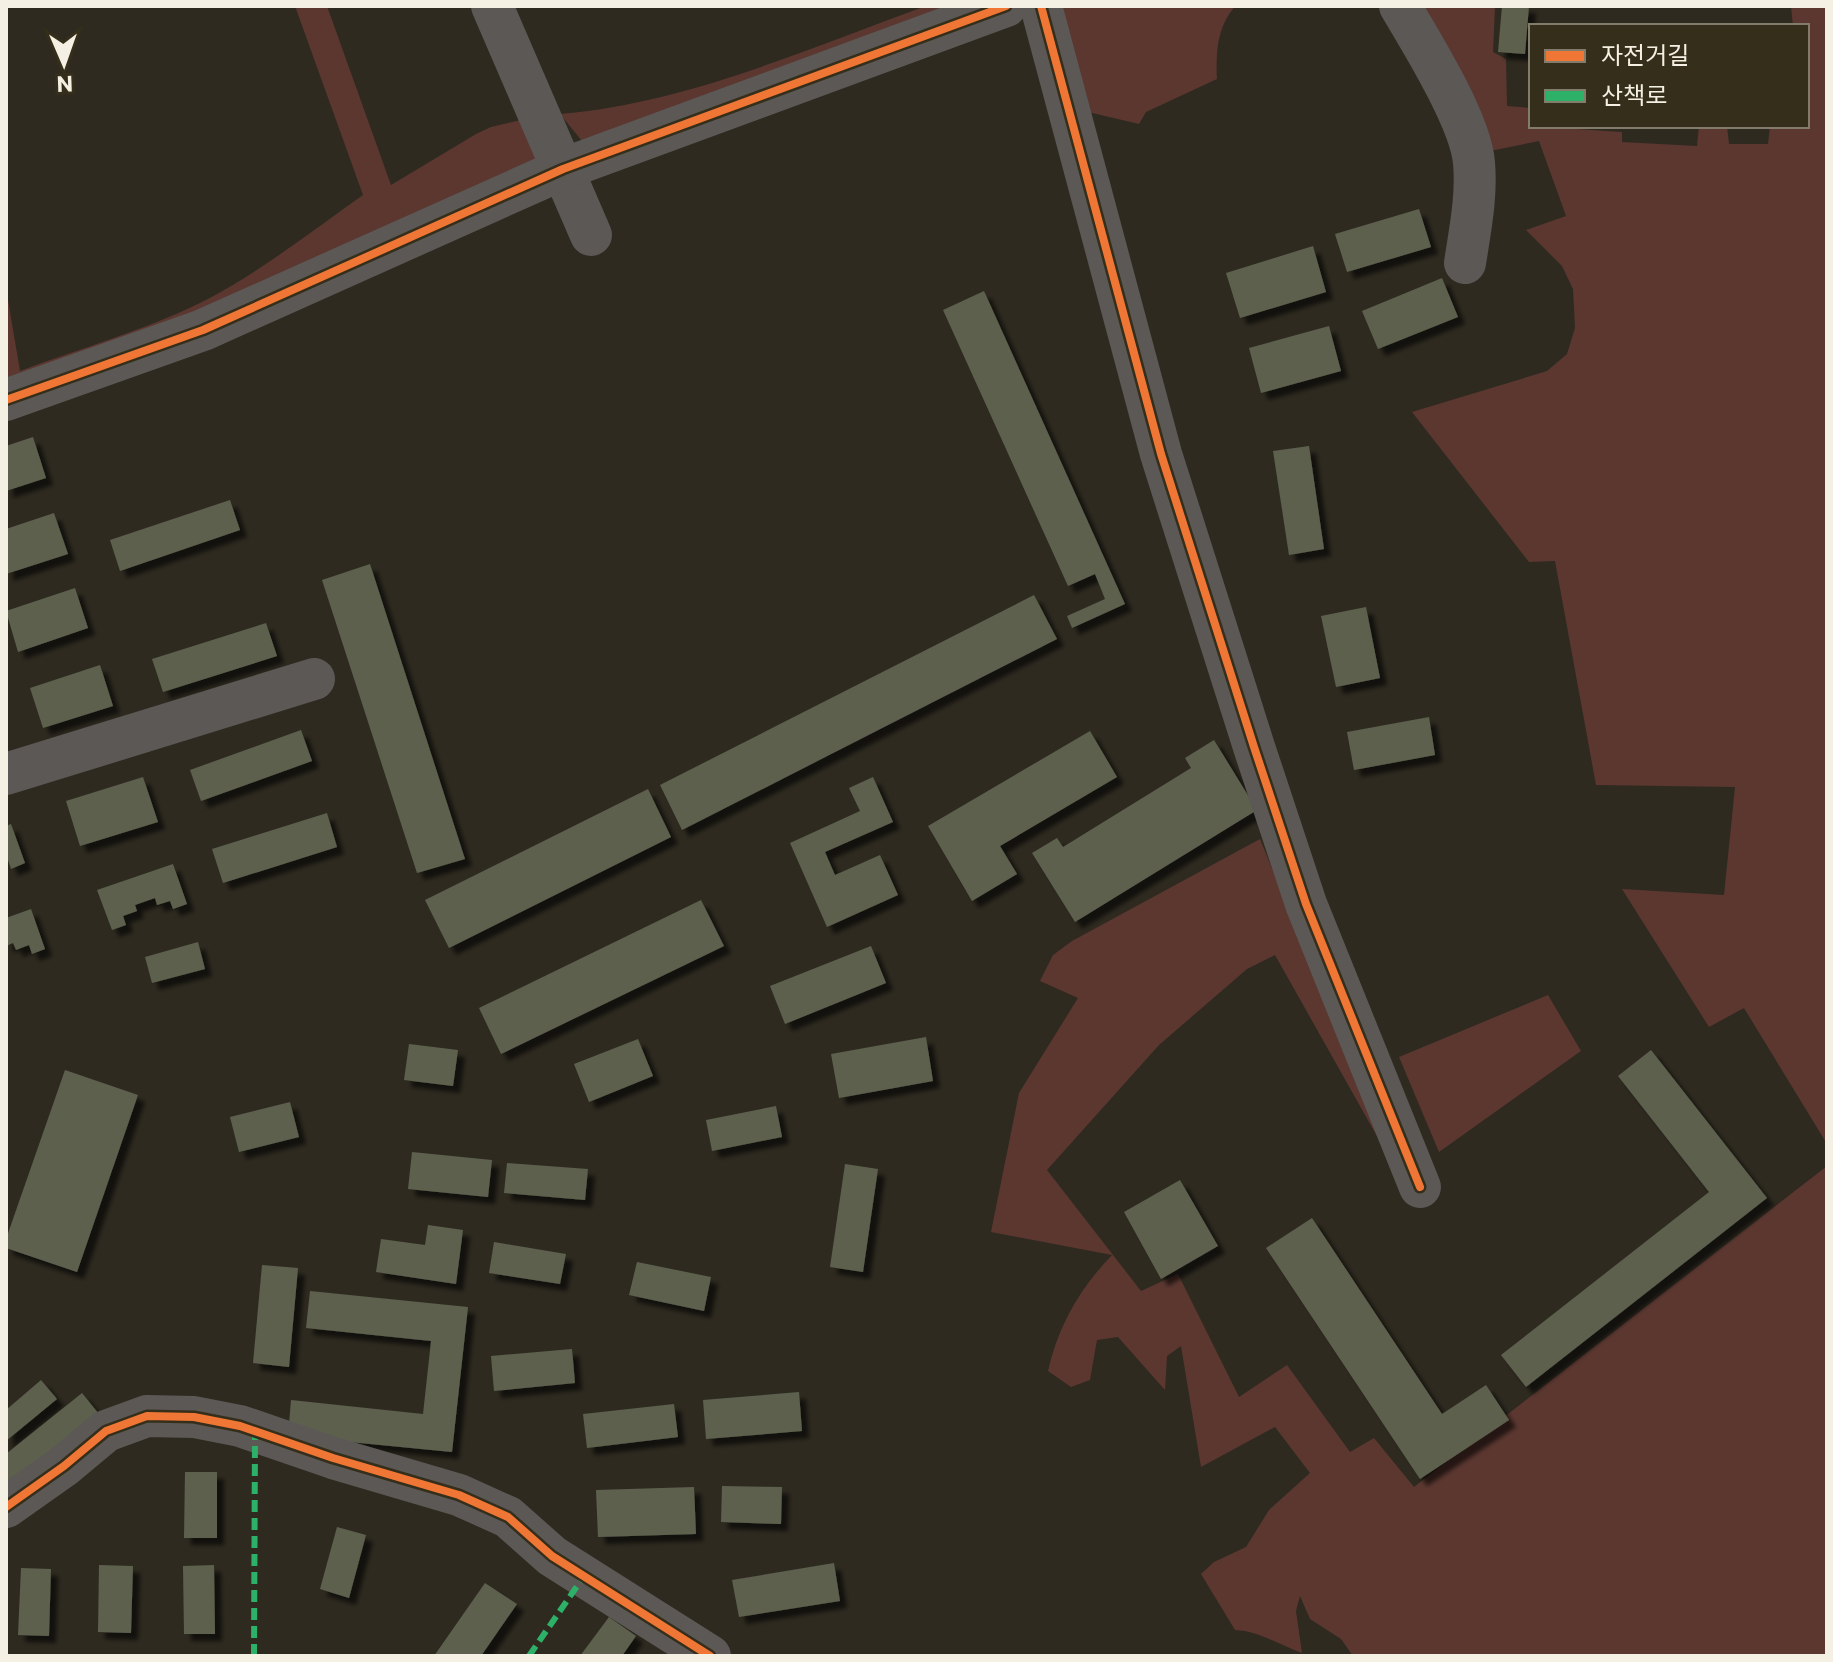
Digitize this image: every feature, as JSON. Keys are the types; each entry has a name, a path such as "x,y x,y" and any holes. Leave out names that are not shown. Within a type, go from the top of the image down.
{"street":[{"path":"492,6 591,235"},
{"path":"6,400 203,330 563,169 1006,6"},
{"path":"1041,6 1161,454 1254,747 1306,904 1420,1187"},
{"path":"1400,6 1426,50 1468,135 1474,159 1475,188 1465,263"},
{"path":"6,774 314,679"},
{"path":"6,1507 64,1466 106,1431 147,1416 194,1417 240,1426 333,1458 459,1495 508,1517 552,1556 710,1656"}],"shaded area":[{"path":"295,6 327,6 391,185 476,134 529,118 540,172 6,388 6,288 20,371 136,330 204,301 265,264 363,195"},
{"path":"926,6 989,6 586,146 560,114 654,99 700,86"},
{"path":"1059,6 1235,6 1224,23 1219,40 1217,79 1146,112 1139,124 1088,112"},
{"path":"1411,6 1495,6 1493,52 1506,59 1507,106 1529,108 1529,128 1622,132 1622,142 1697,146 1699,128 1727,128 1729,144 1768,144 1770,128 1809,128 1809,24 1793,24 1791,6 1827,6 1827,1144 1744,1008 1709,1027 1622,889 1724,895 1735,787 1596,785 1555,561 1529,562 1412,412 1547,371 1567,354 1575,328 1573,289 1562,266 1526,230 1566,216 1539,141 1490,151"},
{"path":"1260,839 1396,1170 1275,955 1247,969 1159,1045 1047,1170 1141,1291 1178,1274 1239,1397 1287,1365 1350,1452 1374,1438 1414,1487 1827,1166 1827,1656 1353,1656 1341,1639 1310,1619 1300,1596 1296,1611 1302,1653 1261,1636 1235,1630 1201,1574 1214,1562 1246,1547 1269,1510 1310,1473 1275,1427 1201,1467 1181,1346 1167,1356 1165,1390 1118,1337 1097,1340 1090,1380 1071,1387 1048,1371 1072,1308 1112,1255 991,1232 1019,1093 1078,998 1040,981 1053,955 1072,941"},
{"path":"1548,995 1581,1051 1439,1152 1399,1057"}],"building":[{"path":"1502,6 1529,6 1525,54 1498,52"},
{"path":"1419,209 1431,247 1347,272 1335,234"},
{"path":"1313,246 1326,292 1240,318 1226,273"},
{"path":"1442,278 1458,317 1378,349 1362,311"},
{"path":"984,291 1125,604 1072,628 1067,616 1105,599 1095,574 1068,586 943,310"},
{"path":"1329,326 1341,371 1261,393 1249,348"},
{"path":"33,437 46,478 6,491 6,446"},
{"path":"1309,446 1324,549 1289,555 1273,451"},
{"path":"230,500 240,530 120,571 110,540"},
{"path":"54,513 68,554 6,574 6,529"},
{"path":"370,564 465,859 417,873 322,580"},
{"path":"75,588 88,628 18,652 6,611"},
{"path":"1034,595 1057,639 682,830 660,785"},
{"path":"1366,607 1380,678 1336,687 1321,616"},
{"path":"266,623 277,656 163,692 152,659"},
{"path":"100,665 113,706 43,728 30,688"},
{"path":"1429,717 1435,755 1354,770 1347,732"},
{"path":"301,730 312,761 201,801 190,770"},
{"path":"1090,731 1117,777 1000,846 1017,874 972,901 928,826"},
{"path":"1214,740 1257,810 1075,922 1032,853 1057,838 1063,847 1191,768 1185,758"},
{"path":"143,777 158,822 80,846 66,801"},
{"path":"873,777 893,822 825,852 835,875 880,855 898,895 827,927 790,843 860,811 849,788"},
{"path":"648,789 671,837 449,948 425,900"},
{"path":"327,813 337,847 223,883 212,849"},
{"path":"11,824 25,863 11,869 6,861 6,826"},
{"path":"173,864 187,904 173,909 170,901 157,905 155,898 135,905 137,911 123,916 126,925 112,930 97,890"},
{"path":"701,900 724,946 501,1054 479,1008"},
{"path":"31,909 45,949 32,954 29,945 16,950 13,943 6,946 6,918"},
{"path":"198,942 205,969 152,983 145,957"},
{"path":"871,946 886,983 785,1024 770,986"},
{"path":"926,1037 933,1081 839,1098 831,1054"},
{"path":"638,1039 653,1076 589,1102 574,1064"},
{"path":"409,1044 458,1050 453,1086 404,1080"},
{"path":"1651,1050 1767,1198 1526,1387 1501,1355 1709,1192 1618,1076"},
{"path":"65,1070 138,1095 77,1272 6,1248 6,1239"},
{"path":"290,1102 299,1137 239,1152 230,1117"},
{"path":"776,1106 782,1137 712,1151 706,1120"},
{"path":"412,1152 492,1160 488,1197 408,1189"},
{"path":"507,1163 588,1169 585,1200 504,1193"},
{"path":"845,1164 878,1169 863,1272 830,1267"},
{"path":"1180,1180 1218,1246 1161,1279 1124,1212"},
{"path":"1312,1218 1442,1414 1486,1385 1509,1420 1420,1479 1266,1248"},
{"path":"428,1225 463,1230 456,1284 376,1272 381,1239 425,1245"},
{"path":"494,1242 566,1254 560,1284 489,1273"},
{"path":"637,1262 711,1277 704,1311 629,1295"},
{"path":"262,1265 298,1268 289,1367 253,1363"},
{"path":"310,1291 468,1307 452,1452 288,1436 291,1400 423,1414 431,1341 306,1328"},
{"path":"572,1349 575,1383 494,1391 491,1356"},
{"path":"41,1380 57,1399 6,1441 6,1410"},
{"path":"799,1392 802,1431 706,1439 703,1400"},
{"path":"82,1393 99,1414 6,1490 6,1454"},
{"path":"674,1404 678,1437 587,1448 583,1414"},
{"path":"185,1472 217,1472 217,1538 184,1538"},
{"path":"722,1486 782,1487 781,1524 721,1522"},
{"path":"694,1487 696,1534 598,1537 596,1490"},
{"path":"337,1527 366,1535 349,1598 320,1589"},
{"path":"834,1563 840,1601 739,1617 732,1580"},
{"path":"99,1565 133,1566 131,1633 98,1632"},
{"path":"214,1565 215,1634 184,1634 183,1566"},
{"path":"21,1568 51,1569 49,1636 18,1635"},
{"path":"485,1583 517,1604 481,1656 434,1656"},
{"path":"609,1617 636,1636 622,1656 580,1656"}],"marked path":[{"path":"254,1656 255,1432"},
{"path":"529,1656 584,1576"}],"cycle path":[{"path":"6,400 203,330 563,169 1006,6"},
{"path":"1041,6 1161,454 1254,747 1306,904 1420,1187"},
{"path":"6,1507 64,1466 106,1431 147,1416 194,1417 240,1426 333,1458 459,1495 508,1517 552,1556 710,1656"}]}
